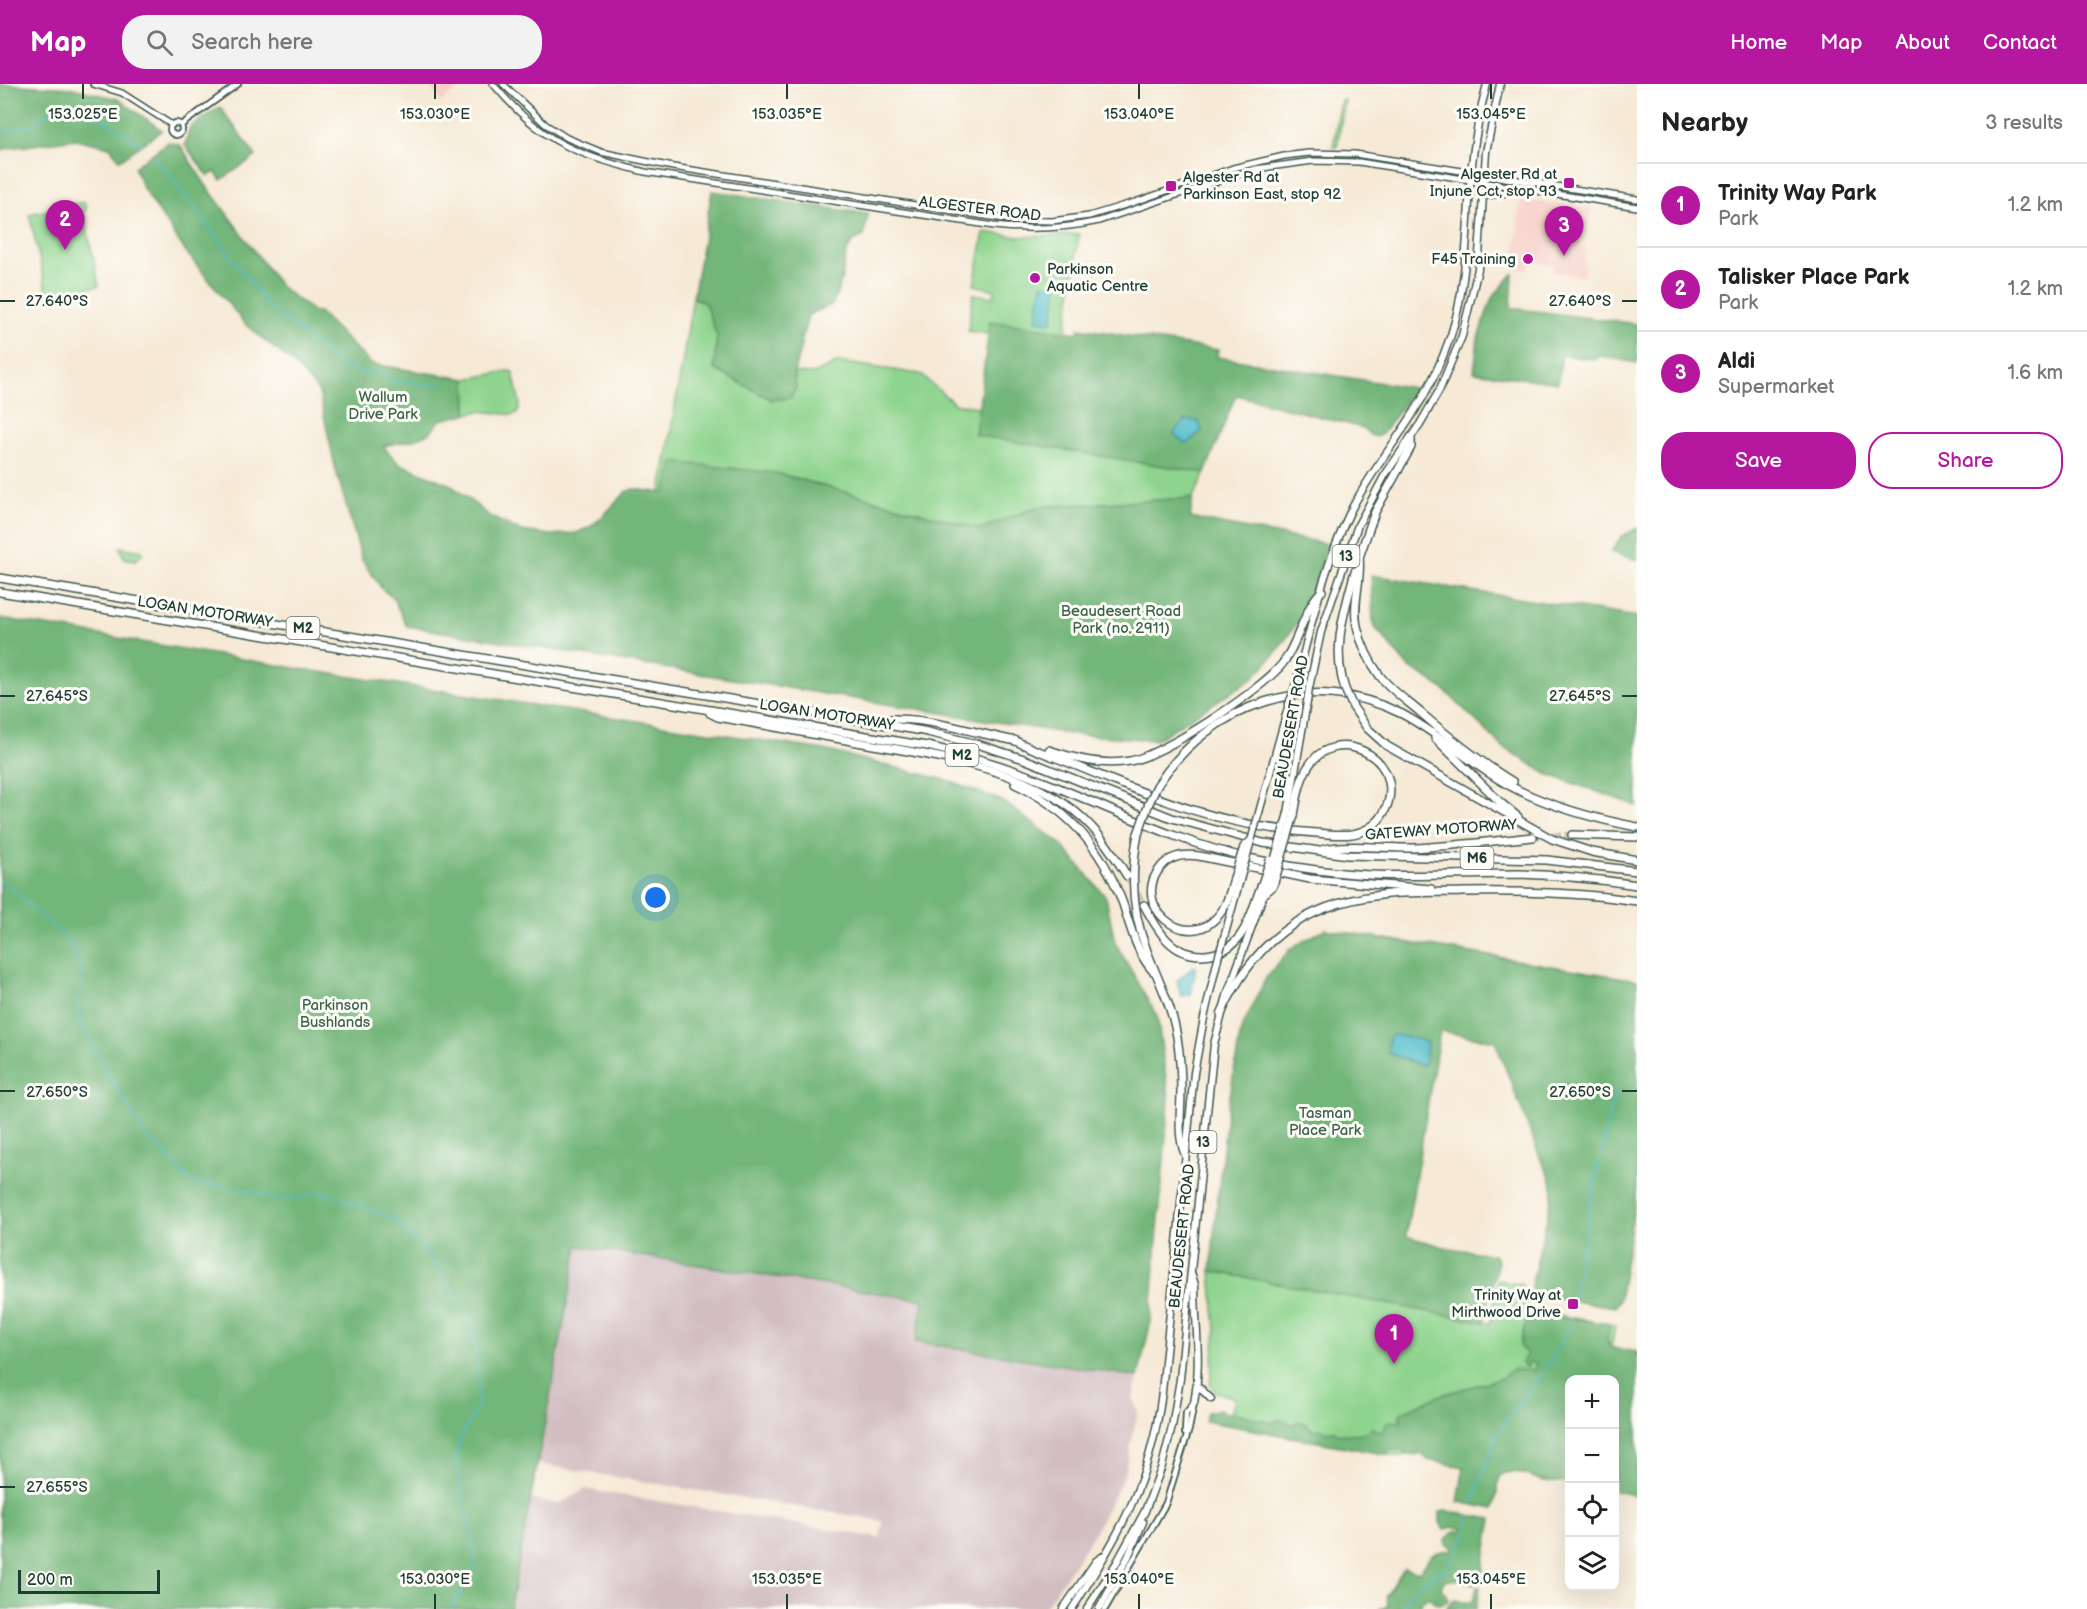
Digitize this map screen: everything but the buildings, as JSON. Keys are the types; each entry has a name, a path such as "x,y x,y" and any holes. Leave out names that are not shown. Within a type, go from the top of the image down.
{"highway":[{"name":"BEAUDESERT ROAD","path":"1251,841 1333,553 1350,513 1426,393 1446,348 1464,279 1472,172 1487,84"},
{"name":"BEAUDESERT ROAD","path":"1277,853 1291,814 1309,688 1321,632 1354,535 1376,490 1429,410 1446,378 1466,324 1478,269 1484,174 1490,125 1500,84"},
{"path":"1482,196 1504,193 1513,187"},
{"path":"1412,436 1411,447 1375,512 1359,557 1339,634 1339,668 1353,707 1368,728 1387,746 1530,829 1578,849 1637,860"},
{"path":"1359,557 1355,604 1357,623 1364,649 1379,675 1440,729 1513,782 1519,790"},
{"name":"LOGAN MOTORWAY","path":"0,579 923,731 977,744 1046,767 1138,806 1189,824 1263,843 1316,852 1382,857 1547,860 1637,872"},
{"path":"867,721 890,719 931,723 1014,740 1094,762 1129,761 1152,754 1207,721 1272,676 1293,647 1314,598 1322,591"},
{"name":"LOGAN MOTORWAY","path":"0,592 903,741 969,756 1044,781 1178,837 1259,860 1368,875 1537,875 1637,885"},
{"path":"1185,1154 1180,1141 1181,1084 1178,1045 1170,1007 1146,949 1135,904 1133,872 1138,834 1157,786 1181,754 1211,728 1248,707 1284,697 1327,694 1363,699 1398,712 1489,773 1519,790 1572,812 1637,827"},
{"path":"702,709 718,717 904,750 991,771 1045,792 1074,810 1101,837 1126,876"},
{"path":"1432,733 1437,742 1467,768 1502,804 1528,823 1530,829"},
{"path":"1014,740 1184,808 1238,823 1299,832 1346,835 1362,831 1376,823 1386,808 1390,794 1389,780 1384,769 1369,753 1353,747 1338,746 1314,759 1304,775 1291,814 1267,885 1265,893"},
{"path":"991,771 996,776 1042,799 1064,814 1084,834 1108,869 1140,950 1159,978"},
{"path":"1572,835 1637,837"},
{"name":"GATEWAY MOTORWAY","path":"1316,852 1334,847 1413,848 1533,837"},
{"path":"1251,841 1244,847 1237,879 1221,912 1213,921 1201,927 1184,929 1169,924 1161,916 1153,903 1152,888 1156,873 1168,860 1185,855 1199,856 1310,879 1430,889 1438,892"},
{"path":"1144,905 1162,935 1174,947 1194,955 1209,955 1227,948 1241,934 1267,885 1270,860 1277,853"},
{"name":"BEAUDESERT ROAD","path":"1108,1553 1126,1520 1141,1484 1155,1432 1161,1397 1197,1054 1237,879"},
{"path":"1221,1014 1237,982 1262,949 1281,932 1330,905 1370,896 1438,892 1564,892 1637,901"},
{"name":"BEAUDESERT ROAD","path":"1145,1511 1165,1456 1177,1399 1211,1060 1221,1014 1265,893"},
{"path":"1191,1272 1195,1285 1200,1352 1194,1403"},
{"path":"1197,1385 1211,1400"},
{"path":"1099,1609 1134,1543 1144,1520 1145,1511"},
{"name":"13","path":"1087,1609 1122,1554 1145,1511"},
{"path":"1063,1609 1096,1561 1108,1553"},
{"name":"13","path":"1072,1609 1108,1553"}],"main road":[{"name":"ALGESTER ROAD","path":"493,84 536,128 564,146 602,161 645,172 975,224 1031,229 1074,227 1099,221 1255,169 1297,162 1359,162 1637,207"},
{"name":"ALGESTER ROAD","path":"503,84 545,124 567,138 601,152 685,170 1034,222 1069,220 1107,212 1252,162 1309,153 1355,154 1637,199"},
{"path":"975,224 976,215"}],"street":[{"path":"93,84 122,93 171,125"},
{"path":"181,125 238,84"},
{"path":"171,125 176,123 181,125"},
{"path":"171,125 170,132 176,135 182,131 181,125"},
{"path":"1108,1607 1166,1503 1194,1403"}],"shaded area":[{"path":"427,84 465,84 441,102"},
{"path":"1520,200 1592,208 1589,224 1582,224 1578,227 1576,239 1581,246 1586,246 1583,276 1553,272 1554,265 1530,262 1529,269 1514,268"},
{"path":"578,1246 923,1300 916,1342 1138,1377 1133,1399 1138,1411 1124,1476 1093,1535 1044,1609 512,1609 530,1499 560,1504 585,1489 880,1538 883,1521 537,1464"}],"green space":[{"path":"0,84 72,88 118,99 162,130 120,160 110,147 75,139 4,149 0,152"},
{"path":"1341,100 1345,100 1337,147 1333,147"},
{"path":"220,107 256,156 221,180 215,172 208,176 185,145 190,127"},
{"name":"Beaudesert Road Park (no. 2911)","path":"168,142 180,145 205,184 281,287 314,312 319,312 371,364 466,379 467,414 440,420 431,432 413,440 383,446 398,463 451,485 491,517 521,531 551,535 576,533 590,527 626,492 633,489 665,493 673,462 776,473 980,529 1037,507 1193,498 1190,518 1328,544 1304,614 1274,655 1252,679 1156,740 1070,734 407,626 393,598 382,589 362,560 335,467 319,392 295,365 245,324 186,252 144,190 134,167"},
{"path":"712,191 868,214 864,236 852,243 847,252 832,305 808,315 794,373 796,388 790,398 772,400 714,369 717,336 705,303 693,297"},
{"path":"83,202 87,207 84,212 99,286 48,296 29,214"},
{"name":"Parkinson Aquatic Centre","path":"984,232 1021,237 1079,234 1066,332 990,321 988,334 968,331 973,294 994,297 995,290 974,285"},
{"path":"1513,274 1511,308 1637,324 1637,363 1601,356 1593,359 1562,355 1558,383 1474,372 1478,338 1492,298"},
{"path":"693,297 705,303 717,336 714,369 796,388 794,373 813,374 839,362 920,374 955,404 979,407 975,435 1205,473 1193,498 1037,507 980,529 776,473 661,492"},
{"path":"990,321 1078,333 1079,328 1218,350 1217,357 1415,388 1382,434 1376,436 1369,434 1363,428 1236,395 1205,473 975,435"},
{"path":"513,372 520,404 518,412 513,415 480,411 467,414 466,379"},
{"path":"1637,528 1637,560 1611,552 1621,537"},
{"path":"120,547 142,551 142,554 136,560 124,558"},
{"path":"1371,575 1637,617 1637,806 1547,774 1503,747 1442,688 1407,666 1373,625"},
{"name":"Parkinson Bushlands","path":"0,618 301,669 824,750 946,780 1002,801 1060,843 1106,897 1115,942 1157,1016 1169,1099 1150,1325 1138,1377 916,1342 923,1300 578,1246 510,1609 0,1609"},
{"name":"Tasman Place Park","path":"1325,929 1637,980 1637,1188 1619,1302 1615,1307 1532,1295 1531,1287 1553,1192 1550,1176 1543,1165 1495,1041 1440,1031 1406,1236 1444,1247 1494,1255 1498,1261 1484,1322 1211,1271 1227,1113 1241,1030 1266,978 1291,948"},
{"path":"1211,1271 1491,1323 1498,1280 1522,1285 1528,1310 1615,1325 1612,1344 1401,1457 1229,1425 1235,1398 1214,1391 1210,1383 1216,1331"},
{"path":"1548,1311 1553,1316 1610,1324 1607,1340 1610,1347 1637,1352 1637,1496 1619,1492 1619,1375 1565,1375 1565,1481 1544,1481 1512,1472 1500,1475 1494,1509 1458,1502 1464,1467 1428,1460 1421,1454 1406,1455 1403,1451 1391,1450 1383,1454 1205,1421 1207,1412 1218,1410 1273,1423 1280,1420 1293,1425 1299,1421 1314,1430 1334,1431 1339,1435 1360,1433 1372,1428 1383,1433 1386,1423 1402,1420 1399,1417 1402,1412 1441,1395 1502,1378 1513,1369 1534,1371 1536,1363 1529,1362 1528,1367 1524,1367 1522,1363 1527,1354 1520,1347 1523,1330 1535,1314"},
{"path":"1440,1512 1492,1519 1481,1582 1473,1584 1462,1580 1447,1580 1443,1582 1441,1590 1446,1592 1448,1598 1446,1602 1434,1603 1427,1597 1421,1602 1421,1607 1425,1609 1379,1609 1388,1606 1386,1596 1404,1568 1419,1572 1435,1553 1451,1551 1452,1548 1446,1544 1445,1540 1455,1531 1461,1531 1463,1528 1452,1527 1444,1530 1440,1522"},
{"path":"1477,1587 1480,1587 1476,1609 1446,1609 1455,1599 1472,1602"}],"water":[{"path":"1042,284 1058,287 1052,322 1036,320"},
{"path":"1186,420 1198,421 1202,430 1189,443 1184,443 1174,434"},
{"path":"1193,966 1196,967 1191,995 1181,996 1177,981"},
{"path":"1392,1035 1415,1038 1427,1043 1424,1066 1388,1053 1389,1039"}],"waterway":[{"path":"0,132 33,126 46,113 71,109 101,118 140,144"},
{"path":"153,157 166,170 268,306 329,356 357,372 380,372 391,382 441,384"},
{"path":"0,880 67,938 80,966 82,986 78,1001 79,1019 99,1058 143,1132 190,1181 255,1192 280,1201 323,1192 394,1219 427,1252 467,1314 477,1353 479,1407 460,1437 456,1458 460,1489 473,1537 476,1560 467,1582 451,1609"},
{"path":"1573,1299 1594,1185 1616,1087"},
{"path":"1472,1504 1497,1434 1557,1352 1567,1330 1569,1318"},
{"path":"1401,1609 1417,1586 1443,1571 1452,1560 1466,1535 1469,1516"}],"tunnel":[{"path":"1533,837 1572,835"},
{"path":"1127,876 1144,905"}],"place":[{"name":"Algester Rd at Injune Cct, stop 93","path":"1569,183"},
{"name":"Algester Rd at Parkinson East, stop 92","path":"1171,186"},
{"name":"Talisker Place Park","path":"65,250"},
{"name":"Aldi","path":"1564,256"},
{"name":"F45 Training","path":"1528,259"},
{"name":"Parkinson Aquatic Centre","path":"1035,278"},
{"name":"Trinity Way at Mirthwood Drive","path":"1573,1304"},
{"name":"Trinity Way Park","path":"1394,1364"}],"park label":[{"name":"Wallum Drive Park","path":"383,406"}]}
